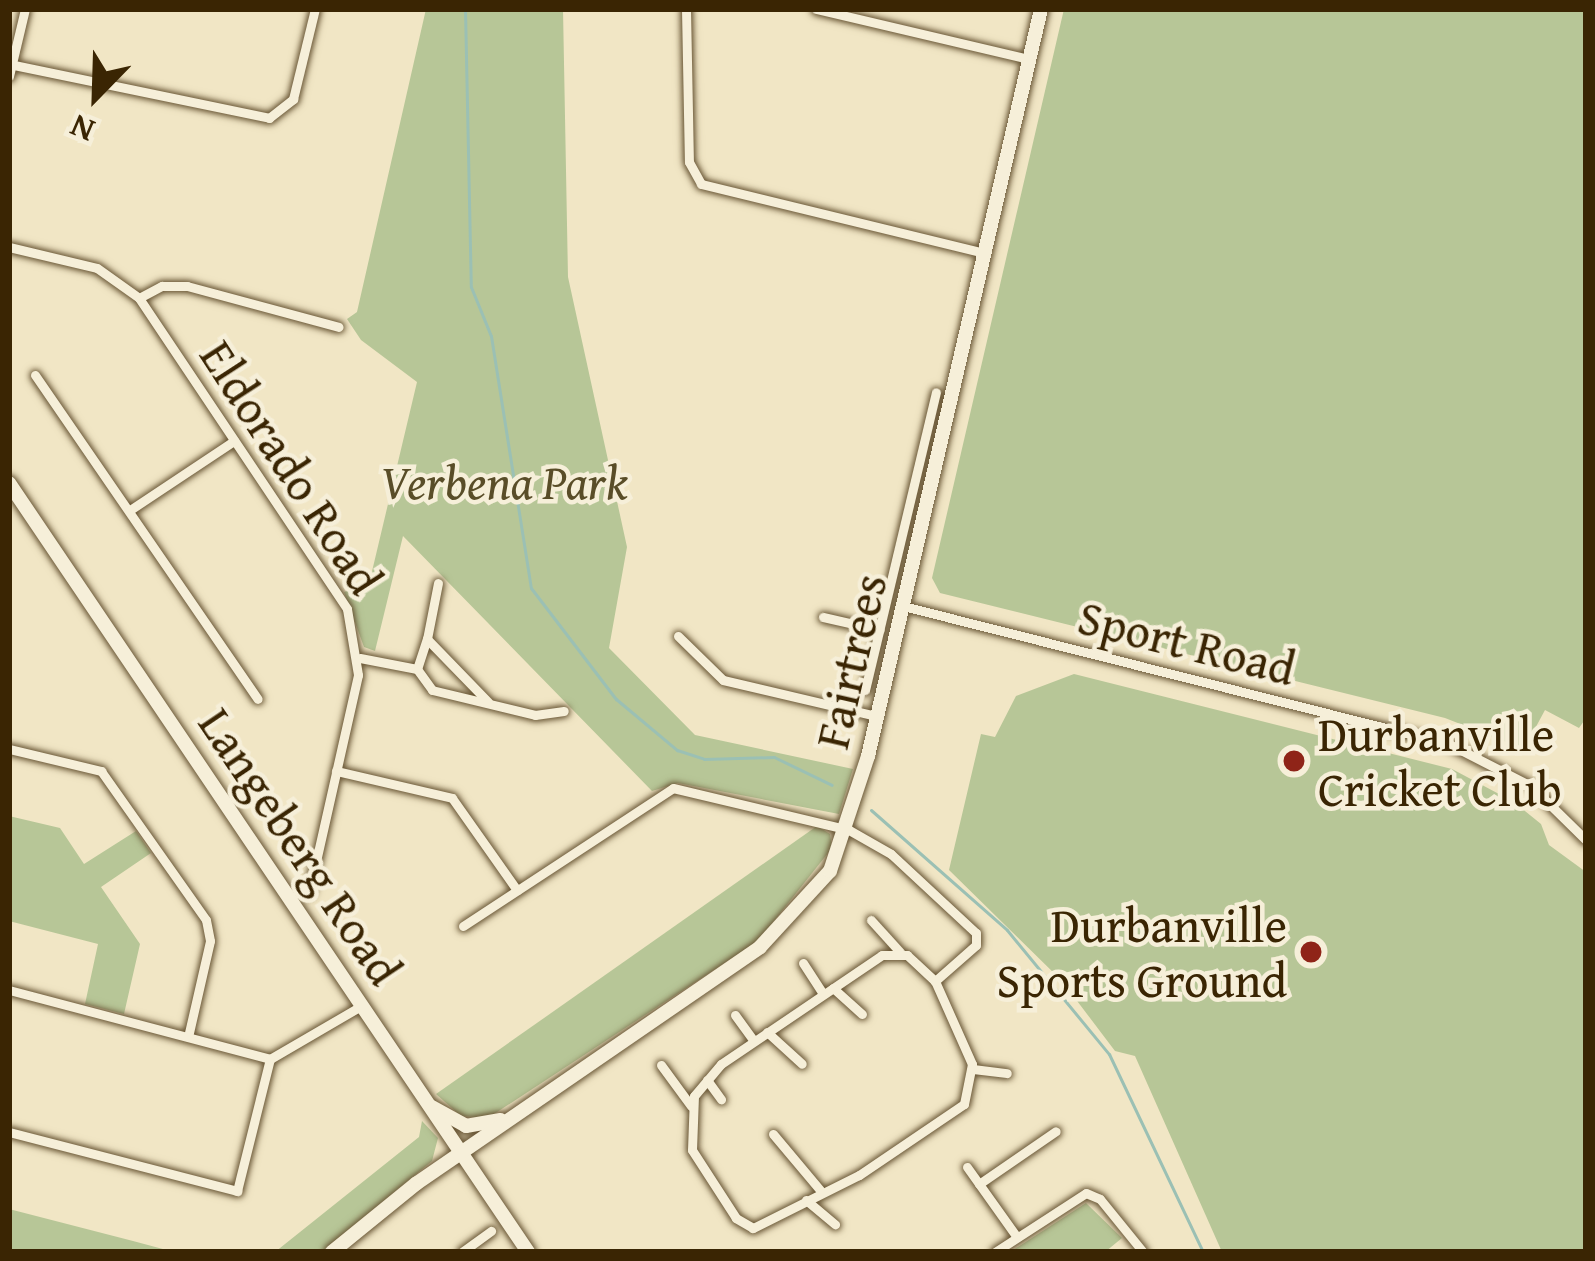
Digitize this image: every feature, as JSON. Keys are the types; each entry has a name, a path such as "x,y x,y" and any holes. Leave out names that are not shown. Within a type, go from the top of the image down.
{"main road":[{"name":"Fairtrees","path":"332,1252 460,1154 778,932 820,887 849,830 903,606 926,467 985,253 1041,9"},
{"name":"Langeberg Road","path":"9,483 529,1252"},
{"path":"428,1104 466,1126 513,1116"}],"street":[{"path":"25,9 10,68 269,118 293,99 315,9"},
{"path":"686,9 689,162 700,184 985,253"},
{"path":"816,9 1030,59"},
{"name":"Eldorado Road","path":"9,247 97,268 139,298 342,598 360,658 309,893"},
{"path":"139,298 162,286 187,286 340,327"},
{"path":"35,375 258,699"},
{"path":"866,690 926,467 936,392"},
{"path":"130,510 234,441"},
{"path":"438,583 417,669 427,689 541,716 564,711"},
{"name":"Sport Road","path":"903,606 1449,744 1514,774 1586,837"},
{"path":"824,617 880,630"},
{"path":"677,636 723,680 877,716"},
{"path":"427,639 489,703"},
{"path":"360,658 417,669"},
{"path":"9,749 100,771 206,920 210,940 188,1036"},
{"path":"336,771 452,798 517,890"},
{"path":"464,926 667,789 849,830 891,854 976,933 974,948 935,981"},
{"path":"871,920 935,981 973,1069 964,1104 859,1175 820,1190 763,1228 740,1222 692,1150 691,1106 707,1080 754,1041 828,991 900,952"},
{"path":"803,963 828,991 862,1014"},
{"path":"9,990 270,1059"},
{"path":"9,1132 237,1191 270,1059 361,1006"},
{"path":"735,1015 754,1041"},
{"path":"767,1032 802,1064"},
{"path":"662,1065 691,1106"},
{"path":"973,1069 1007,1073"},
{"path":"707,1080 721,1099"},
{"path":"980,1184 1056,1131"},
{"path":"772,1134 820,1190"},
{"path":"967,1167 1017,1237"},
{"path":"995,1252 1091,1193 1144,1252"},
{"path":"806,1200 835,1224"},
{"path":"462,1252 491,1231"}],"green space":[{"name":"Verbena Park","path":"426,9 563,9 568,277 627,547 609,648 695,735 853,769 839,814 678,783 652,791 403,536 375,651 364,647 344,592 369,584 417,382 361,340 347,319 357,312"},
{"path":"1064,9 1586,9 1586,718 1579,728 1545,710 1524,749 1445,718 940,593 932,578"},
{"name":"Durbanville Sports Ground","path":"1074,674 1452,769 1514,802 1541,824 1549,845 1586,872 1586,1252 1222,1252 1135,1056 1115,1051 1062,981 949,870 981,734 995,737 1016,696"},
{"path":"9,816 60,828 84,864 136,831 151,853 101,887 140,944 124,1014 85,1004 98,944 9,921"},
{"path":"817,826 830,834 832,848 758,941 488,1118 461,1116 436,1094"},
{"path":"422,1121 438,1138 432,1161 321,1252 275,1252 419,1137"},
{"path":"1086,1203 1122,1238 1105,1252 1010,1252"},
{"path":"9,1209 133,1241 174,1252 9,1252"}],"waterway":[{"path":"465,9 471,287 491,336 531,588 616,699 677,750 704,759 774,757 832,785"},
{"path":"871,810 1007,930 1109,1054 1203,1252"}],"place":[{"name":"Durbanville Cricket Club","path":"1294,761"},
{"name":"Durbanville Sports Ground","path":"1311,952"}]}
